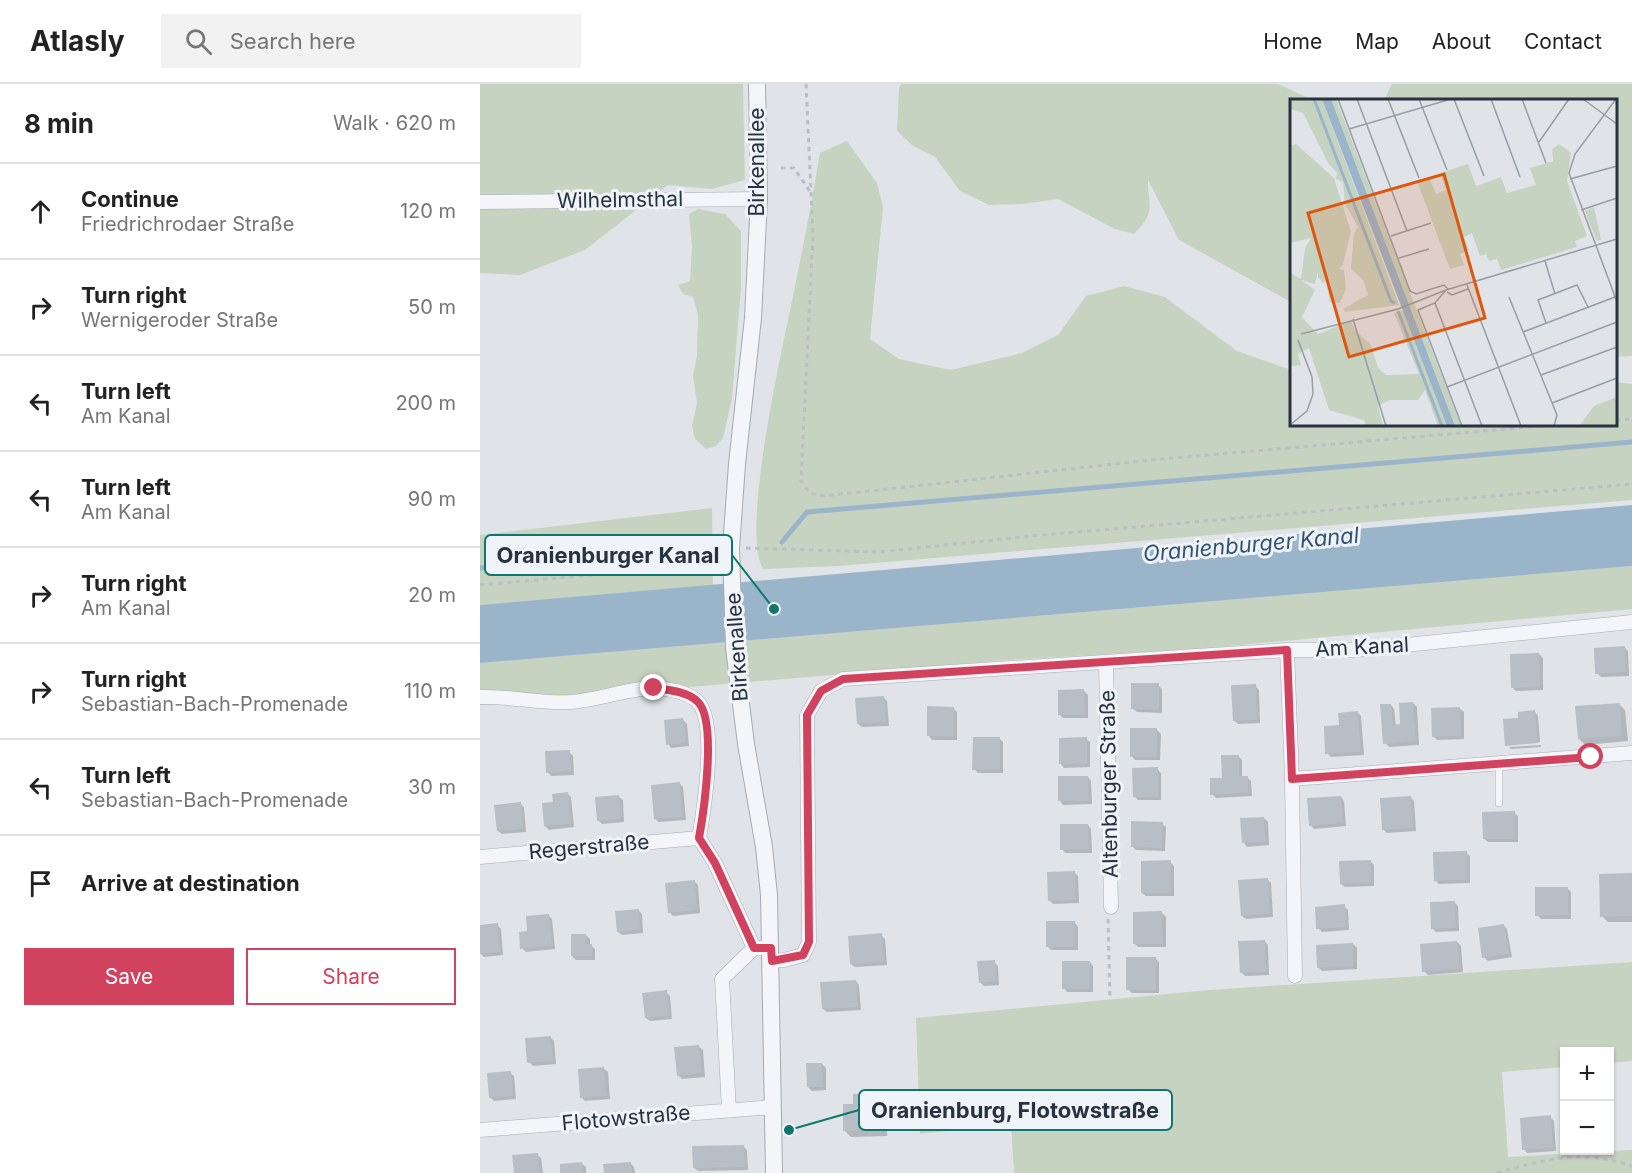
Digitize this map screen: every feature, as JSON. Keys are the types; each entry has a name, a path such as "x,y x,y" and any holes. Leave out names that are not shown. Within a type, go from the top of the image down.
{"street":[{"name":"Birkenallee","path":"757,84 759,199 753,318 737,464 734,647 746,744 764,846 769,895 766,952 774,1173"},
{"name":"Wilhelmsthal","path":"480,202 759,199"},
{"name":"Am Kanal","path":"766,952 803,955 809,942 807,715 821,691 843,679 1287,650 1356,650 1632,622"},
{"path":"1287,650 1292,779 1295,976"},
{"name":"Altenburger Straße","path":"1106,662 1111,907"},
{"path":"480,697 572,702 654,688 681,692 698,702 706,717 708,739 705,805 699,838 766,952 722,980 729,1110"},
{"path":"1292,779 1632,753"},
{"name":"Regerstraße","path":"480,857 699,838"},
{"name":"Flotowstraße","path":"480,1130 773,1107"}],"lane":[{"path":"1499,764 1499,803"}],"path":[{"path":"806,84 813,234 801,481 810,493 823,496 1161,459 1542,426"},
{"path":"781,168 794,168 811,194"},
{"path":"1617,420 1632,419"},
{"path":"480,585 646,570 672,566 694,559 703,552 879,552 1031,536 1632,484"},
{"path":"1110,1000 1107,913 1111,907"},
{"path":"1497,1173 1572,1156 1600,1158 1632,1166"}],"green space":[{"path":"480,84 743,84 745,180 712,189 668,185 585,250 520,275 480,273"},
{"path":"902,84 1278,84 1311,99 1290,99 1290,301 1179,240 1148,180 1149,214 1134,234 1115,229 1058,199 1023,204 989,205 960,191 935,157 913,146 897,131 899,87"},
{"path":"1392,84 1632,84 1632,356 1617,357 1617,99 1384,99"},
{"path":"847,141 877,183 883,207 870,339 899,359 951,370 1022,353 1058,335 1086,296 1124,286 1165,297 1237,351 1290,370 1290,426 1617,426 1617,382 1632,384 1632,500 839,566 763,569 757,548 760,479 773,394 820,153"},
{"path":"698,209 725,214 741,231 741,288 732,398 723,438 716,446 706,449 695,439 692,426 697,403 693,376 697,356 698,315 693,297 683,294 678,285 690,281 692,247 689,214"},
{"path":"712,508 713,585 480,605 480,535"},
{"path":"1632,566 1632,609 1195,649 1007,660 480,705 480,663"},
{"path":"1632,962 1632,1061 1614,1063 1614,1047 1560,1047 1560,1067 1502,1072 1508,1157 1560,1154 1614,1155 1614,1151 1632,1150 1632,1173 1014,1173 1011,1124 920,1134 916,1018 1209,990"}],"water":[{"path":"1632,505 1632,566 480,663 480,605"}],"building":[{"path":"1625,646 1626,672 1595,674 1594,648"},
{"path":"1539,653 1540,687 1511,688 1510,654"},
{"path":"1131,683 1159,683 1159,710 1131,709"},
{"path":"1256,684 1257,720 1233,721 1231,685"},
{"path":"1084,689 1085,715 1058,715 1058,690"},
{"path":"884,696 886,722 857,724 855,698"},
{"path":"1413,702 1416,741 1383,744 1380,704 1391,704 1393,725 1400,724 1399,703"},
{"path":"1620,703 1622,736 1578,739 1575,706"},
{"path":"927,706 954,707 954,737 927,736"},
{"path":"1460,707 1461,736 1432,737 1431,708"},
{"path":"1535,710 1538,743 1505,746 1503,719 1518,718 1518,712"},
{"path":"1358,711 1361,752 1325,754 1324,726 1339,725 1338,713"},
{"path":"683,718 686,743 666,745 664,720"},
{"path":"1130,728 1157,728 1157,757 1130,757"},
{"path":"973,737 1000,737 1000,770 972,770"},
{"path":"1087,737 1087,764 1059,764 1059,738"},
{"path":"570,750 571,771 546,773 545,751"},
{"path":"1221,755 1239,755 1239,776 1248,776 1248,793 1210,795 1210,778 1222,778"},
{"path":"1158,767 1158,797 1133,797 1132,768"},
{"path":"1058,776 1088,776 1089,801 1058,801"},
{"path":"680,782 683,817 654,819 651,785"},
{"path":"568,792 571,824 544,826 542,803 553,802 552,794"},
{"path":"619,795 621,819 597,821 595,797"},
{"path":"1341,796 1343,823 1309,826 1307,798"},
{"path":"1411,796 1413,828 1382,830 1380,798"},
{"path":"521,802 523,829 497,831 494,805"},
{"path":"1515,811 1515,839 1483,839 1482,812"},
{"path":"1264,817 1266,842 1242,843 1240,818"},
{"path":"1131,821 1163,822 1162,848 1131,847"},
{"path":"1060,824 1088,824 1089,850 1060,850"},
{"path":"1467,851 1467,880 1434,881 1433,852"},
{"path":"1171,860 1171,893 1141,893 1141,861"},
{"path":"1371,860 1371,883 1340,884 1339,861"},
{"path":"1075,871 1076,900 1048,901 1047,872"},
{"path":"1632,873 1632,916 1600,917 1599,874"},
{"path":"1268,878 1270,914 1241,916 1238,880"},
{"path":"695,880 697,910 668,913 665,883"},
{"path":"1535,887 1568,887 1568,915 1535,916"},
{"path":"1455,901 1456,928 1431,929 1430,902"},
{"path":"1345,904 1346,927 1316,929 1315,907"},
{"path":"639,909 640,930 617,932 615,911"},
{"path":"1162,911 1163,944 1133,944 1133,912"},
{"path":"549,914 552,946 520,949 519,932 527,931 526,916"},
{"path":"1046,921 1075,921 1075,947 1046,947"},
{"path":"498,923 500,952 480,954 480,925"},
{"path":"1504,924 1509,954 1482,958 1478,928"},
{"path":"882,933 884,962 850,964 848,936"},
{"path":"571,934 586,934 586,944 592,944 592,956 571,956"},
{"path":"1265,940 1266,972 1240,973 1238,941"},
{"path":"1457,941 1460,969 1422,972 1420,944"},
{"path":"1353,943 1354,966 1317,968 1316,945"},
{"path":"1126,957 1156,957 1156,990 1126,990"},
{"path":"995,960 996,981 979,983 977,961"},
{"path":"1062,961 1090,961 1090,989 1062,989"},
{"path":"856,980 858,1007 822,1009 820,982"},
{"path":"667,990 669,1016 645,1018 642,993"},
{"path":"551,1036 553,1061 527,1063 525,1038"},
{"path":"699,1045 702,1073 677,1076 674,1047"},
{"path":"806,1063 822,1063 823,1087 807,1087"},
{"path":"604,1067 607,1096 580,1098 578,1069"},
{"path":"511,1071 513,1096 489,1098 487,1073"},
{"path":"880,1093 881,1130 843,1131 843,1104 853,1104 853,1094"},
{"path":"1551,1115 1553,1148 1522,1150 1520,1118"},
{"path":"744,1145 745,1167 693,1168 692,1146"},
{"path":"538,1153 540,1173 514,1173 512,1155"},
{"path":"582,1162 583,1173 560,1173 560,1164"},
{"path":"631,1162 632,1173 604,1173 603,1164"}],"waterway":[{"path":"782,542 807,512 1632,442"},
{"path":"480,568 715,546"}],"place":[{"name":"Oranienburger Kanal","path":"774,609"},
{"name":"Oranienburg, Flotowstraße","path":"789,1130"}],"route":[{"path":"654,688 681,692 698,702 706,717 708,739 705,805 699,838 715,863 754,948 771,948 772,961 803,955 809,942 807,715 821,691 843,679 1287,650 1292,779 1591,757"}]}
